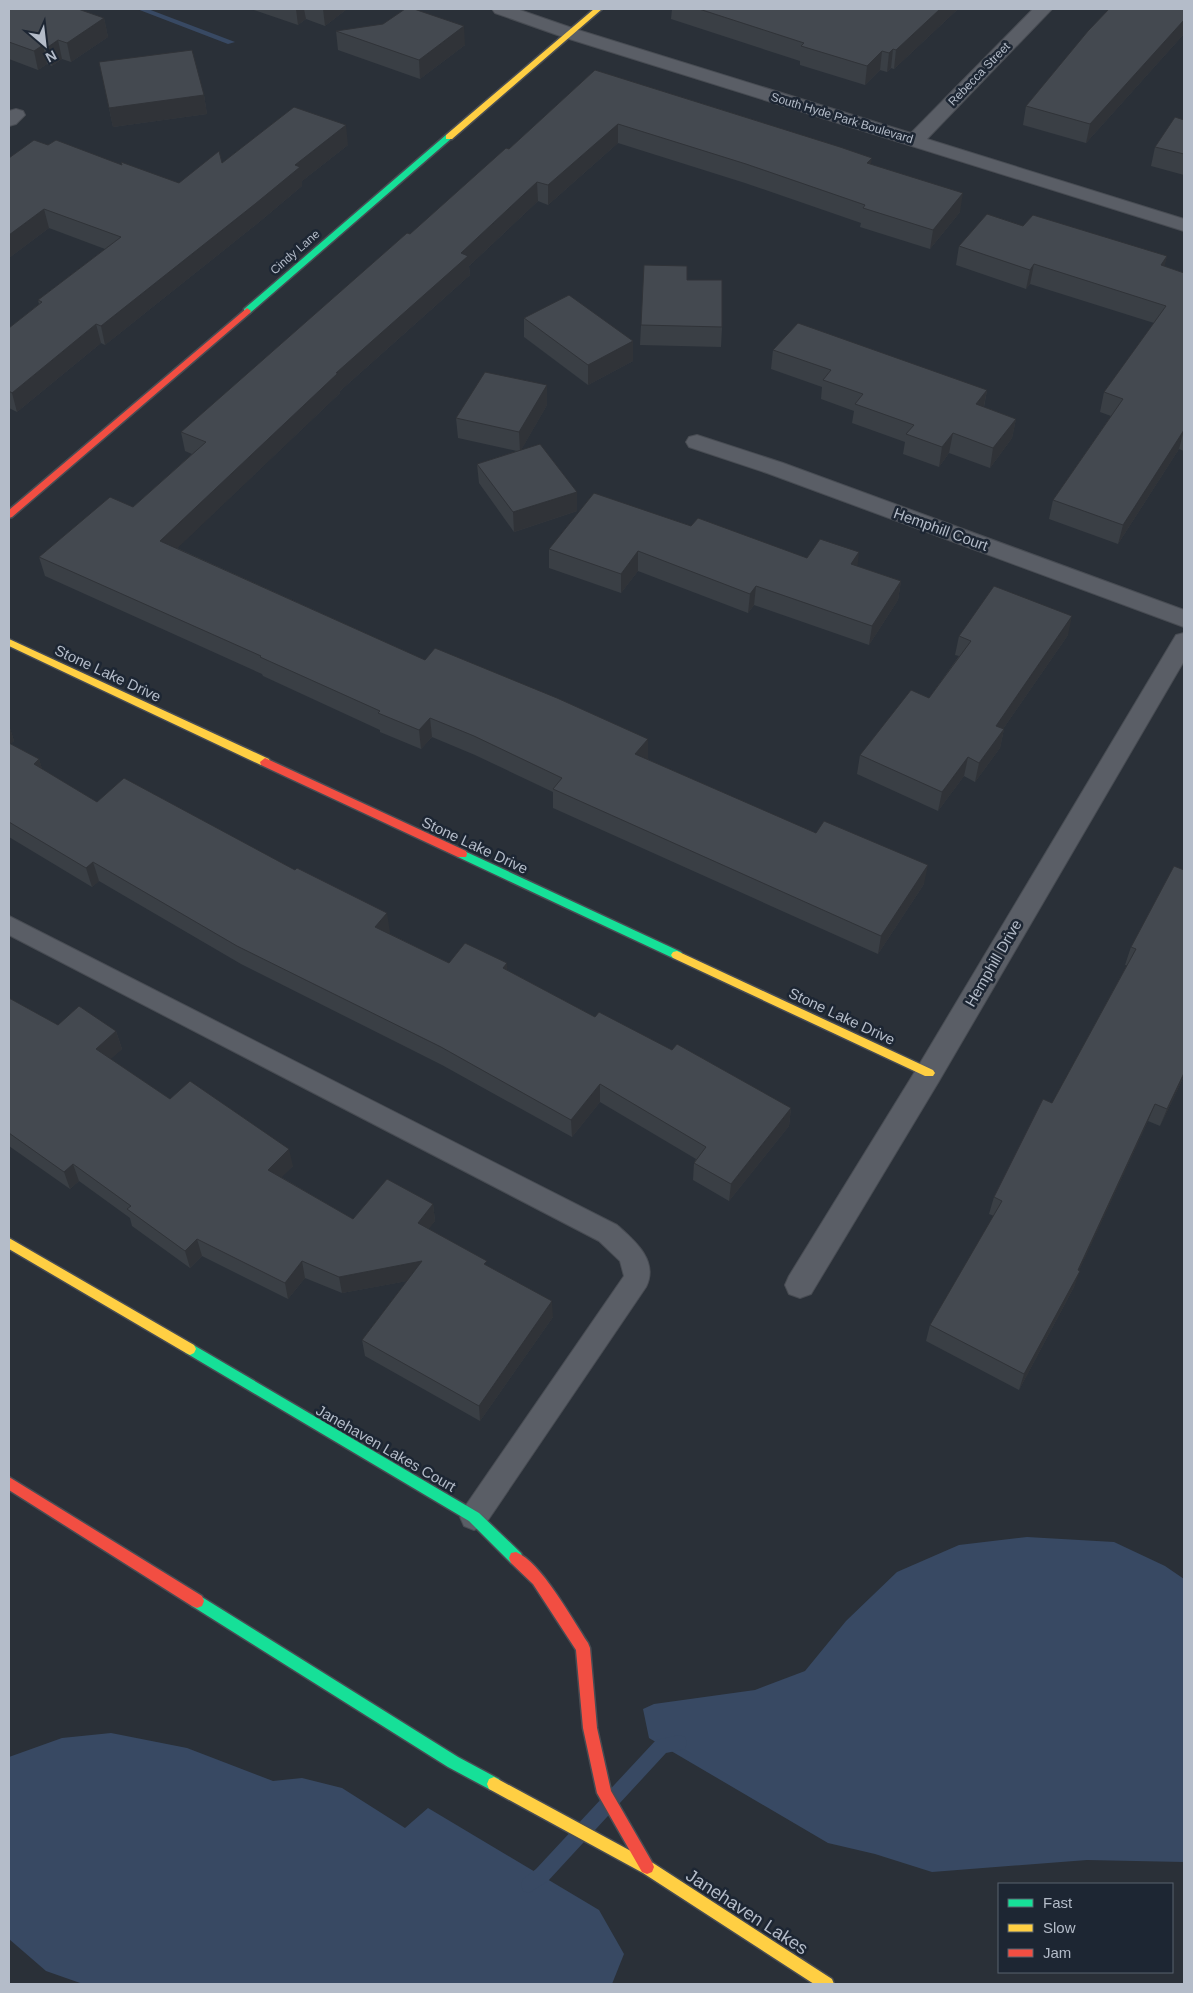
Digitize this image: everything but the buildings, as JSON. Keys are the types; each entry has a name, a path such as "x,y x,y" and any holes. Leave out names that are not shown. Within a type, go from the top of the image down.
{"street":[{"name":"South Hyde Park Boulevard","path":"501,9 569,33 1184,225"},
{"name":"Cindy Lane","path":"9,515 598,9"},
{"name":"Rebecca Street","path":"916,140 1043,9"},
{"path":"9,113 16,115 9,120"},
{"name":"Hemphill Court","path":"697,442 775,468 1184,619"},
{"name":"Hemphill Drive","path":"800,1285 929,1073 1184,641"},
{"name":"Stone Lake Drive","path":"9,642 929,1073"},
{"name":"Janehaven Lakes Court","path":"9,1243 474,1517 538,1579 584,1648 590,1728 604,1793"},
{"name":"Janehaven Lakes","path":"9,1483 453,1762 648,1868 827,1984"},
{"name":"Janehaven Lakes","path":"604,1793 648,1868"}],"lane":[{"path":"9,925 608,1233 629,1250 638,1265 637,1279 474,1517"}],"water":[{"path":"1027,1537 1114,1542 1165,1566 1184,1579 1184,1862 1087,1860 932,1872 875,1854 828,1843 649,1738 643,1709 654,1704 755,1690 805,1671 846,1621 897,1572 959,1545"},
{"path":"111,1733 187,1748 273,1781 302,1778 342,1788 405,1828 428,1808 599,1910 624,1954 612,1984 83,1984 46,1971 9,1939 9,1757 62,1738"}],"waterway":[{"path":"141,9 231,42"},
{"path":"529,1885 542,1875 662,1746 679,1743"}],"traffic: fast":[{"path":"247,311 449,137"},
{"path":"462,854 677,955"},
{"path":"190,1349 474,1517 516,1558"},
{"path":"197,1601 453,1762 494,1784"}],"traffic: slow":[{"path":"449,137 598,9"},
{"path":"9,642 265,762"},
{"path":"677,955 929,1073"},
{"path":"9,1243 190,1349"},
{"path":"494,1784 648,1868 827,1984"}],"traffic: jam":[{"path":"9,515 247,311"},
{"path":"265,762 462,854"},
{"path":"9,1483 197,1601"},
{"path":"516,1558 538,1579 583,1648 590,1728 604,1793 647,1867"}]}
